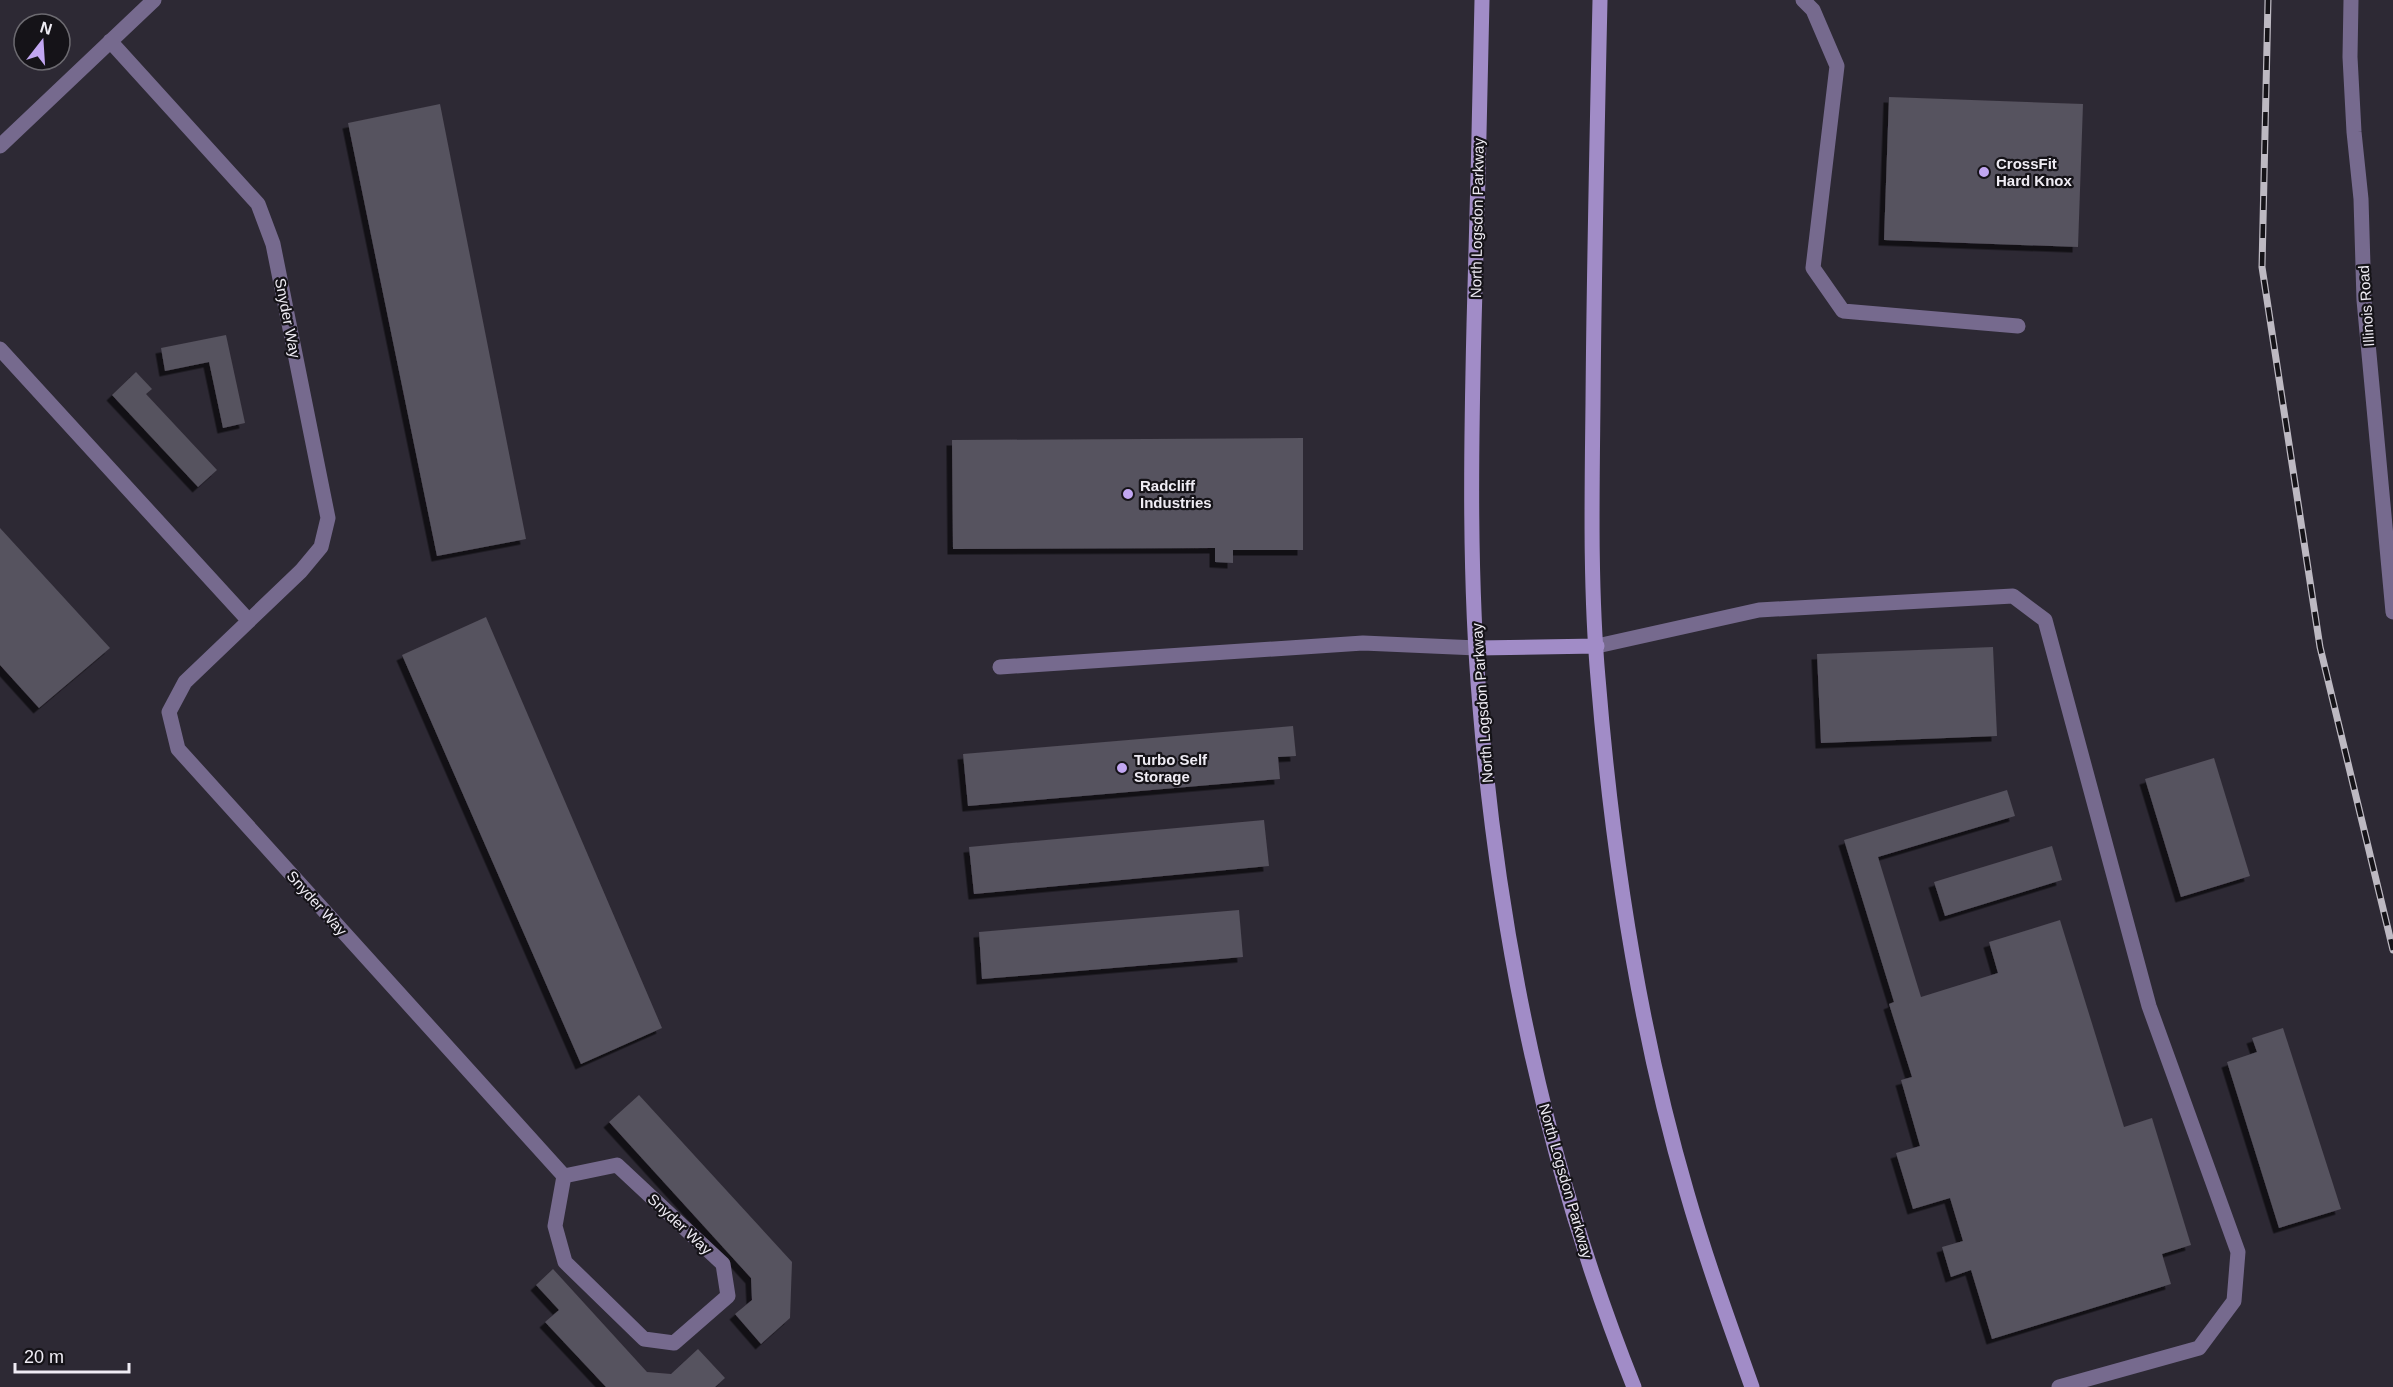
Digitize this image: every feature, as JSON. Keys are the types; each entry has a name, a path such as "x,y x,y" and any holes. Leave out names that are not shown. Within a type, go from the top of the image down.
{"main road":[{"name":"North Logsdon Parkway","path":"1482,0 1471,483 1479,705 1491,817 1507,929 1529,1042 1556,1154 1586,1253 1634,1387"},
{"path":"1600,0 1594,260 1592,530 1596,646 1611,808 1630,938 1655,1067 1686,1192 1752,1387"},
{"path":"1476,648 1596,646"}],"street":[{"path":"0,146 154,0"},
{"path":"1803,0 1813,10 1837,66 1813,268 1843,310 2018,326"},
{"name":"Illinois Road","path":"2351,0 2350,57 2354,132 2361,199 2364,300 2393,612"},
{"name":"Snyder Way","path":"110,42 258,204 273,244 328,518 321,547 301,571 185,682 169,712 178,749 564,1176"},
{"path":"0,349 249,621"},
{"path":"1596,646 1759,610 2013,596 2045,620 2150,1006 2238,1252 2234,1301 2199,1348 2059,1387"},
{"path":"1000,667 1363,643 1476,648"},
{"name":"Snyder Way","path":"617,1166 723,1264 728,1296 674,1343 644,1338 564,1262 555,1226 564,1176 617,1166"}],"building":[{"name":"CrossFit Hard Knox","path":"1889,97 2083,104 2078,247 1884,240"},
{"path":"440,104 526,539 437,556 348,123"},
{"path":"226,335 245,423 223,428 209,362 165,371 161,348"},
{"path":"136,372 152,389 146,394 217,470 198,487 112,395"},
{"name":"Radcliff Industries","path":"1303,438 1303,550 1233,550 1233,563 1215,562 1215,548 953,549 952,440"},
{"path":"0,528 110,648 39,708 0,665"},
{"path":"486,617 662,1028 581,1064 402,655"},
{"path":"1993,647 1997,736 1821,743 1817,654"},
{"name":"Turbo Self Storage","path":"1293,726 1296,756 1278,757 1280,779 968,806 963,754"},
{"path":"2214,758 2250,876 2181,897 2145,779"},
{"path":"2007,790 2015,816 1878,857 1921,997 1998,973 1989,942 2060,920 2124,1127 2152,1118 2191,1245 2162,1254 2171,1284 1992,1339 1971,1270 1951,1277 1942,1247 1963,1241 1950,1198 1913,1209 1896,1153 1920,1146 1901,1080 1912,1077 1889,1004 1894,1002 1844,840"},
{"path":"1264,820 1269,866 974,894 969,847"},
{"path":"2052,846 2062,880 1945,916 1934,882"},
{"path":"1239,910 1243,957 982,979 979,932"},
{"path":"2283,1028 2341,1209 2279,1228 2227,1062 2257,1052 2252,1038"},
{"path":"639,1095 792,1262 790,1318 761,1344 735,1314 752,1300 751,1278 609,1122"},
{"path":"553,1269 647,1372 671,1374 698,1349 725,1378 715,1387 606,1387 545,1322 559,1310 536,1285"}],"railway":[{"path":"2268,0 2262,267 2320,647 2393,950"}],"place":[{"name":"CrossFit Hard Knox","path":"1984,172"},
{"name":"Radcliff Industries","path":"1128,494"},
{"name":"Turbo Self Storage","path":"1122,768"}]}
